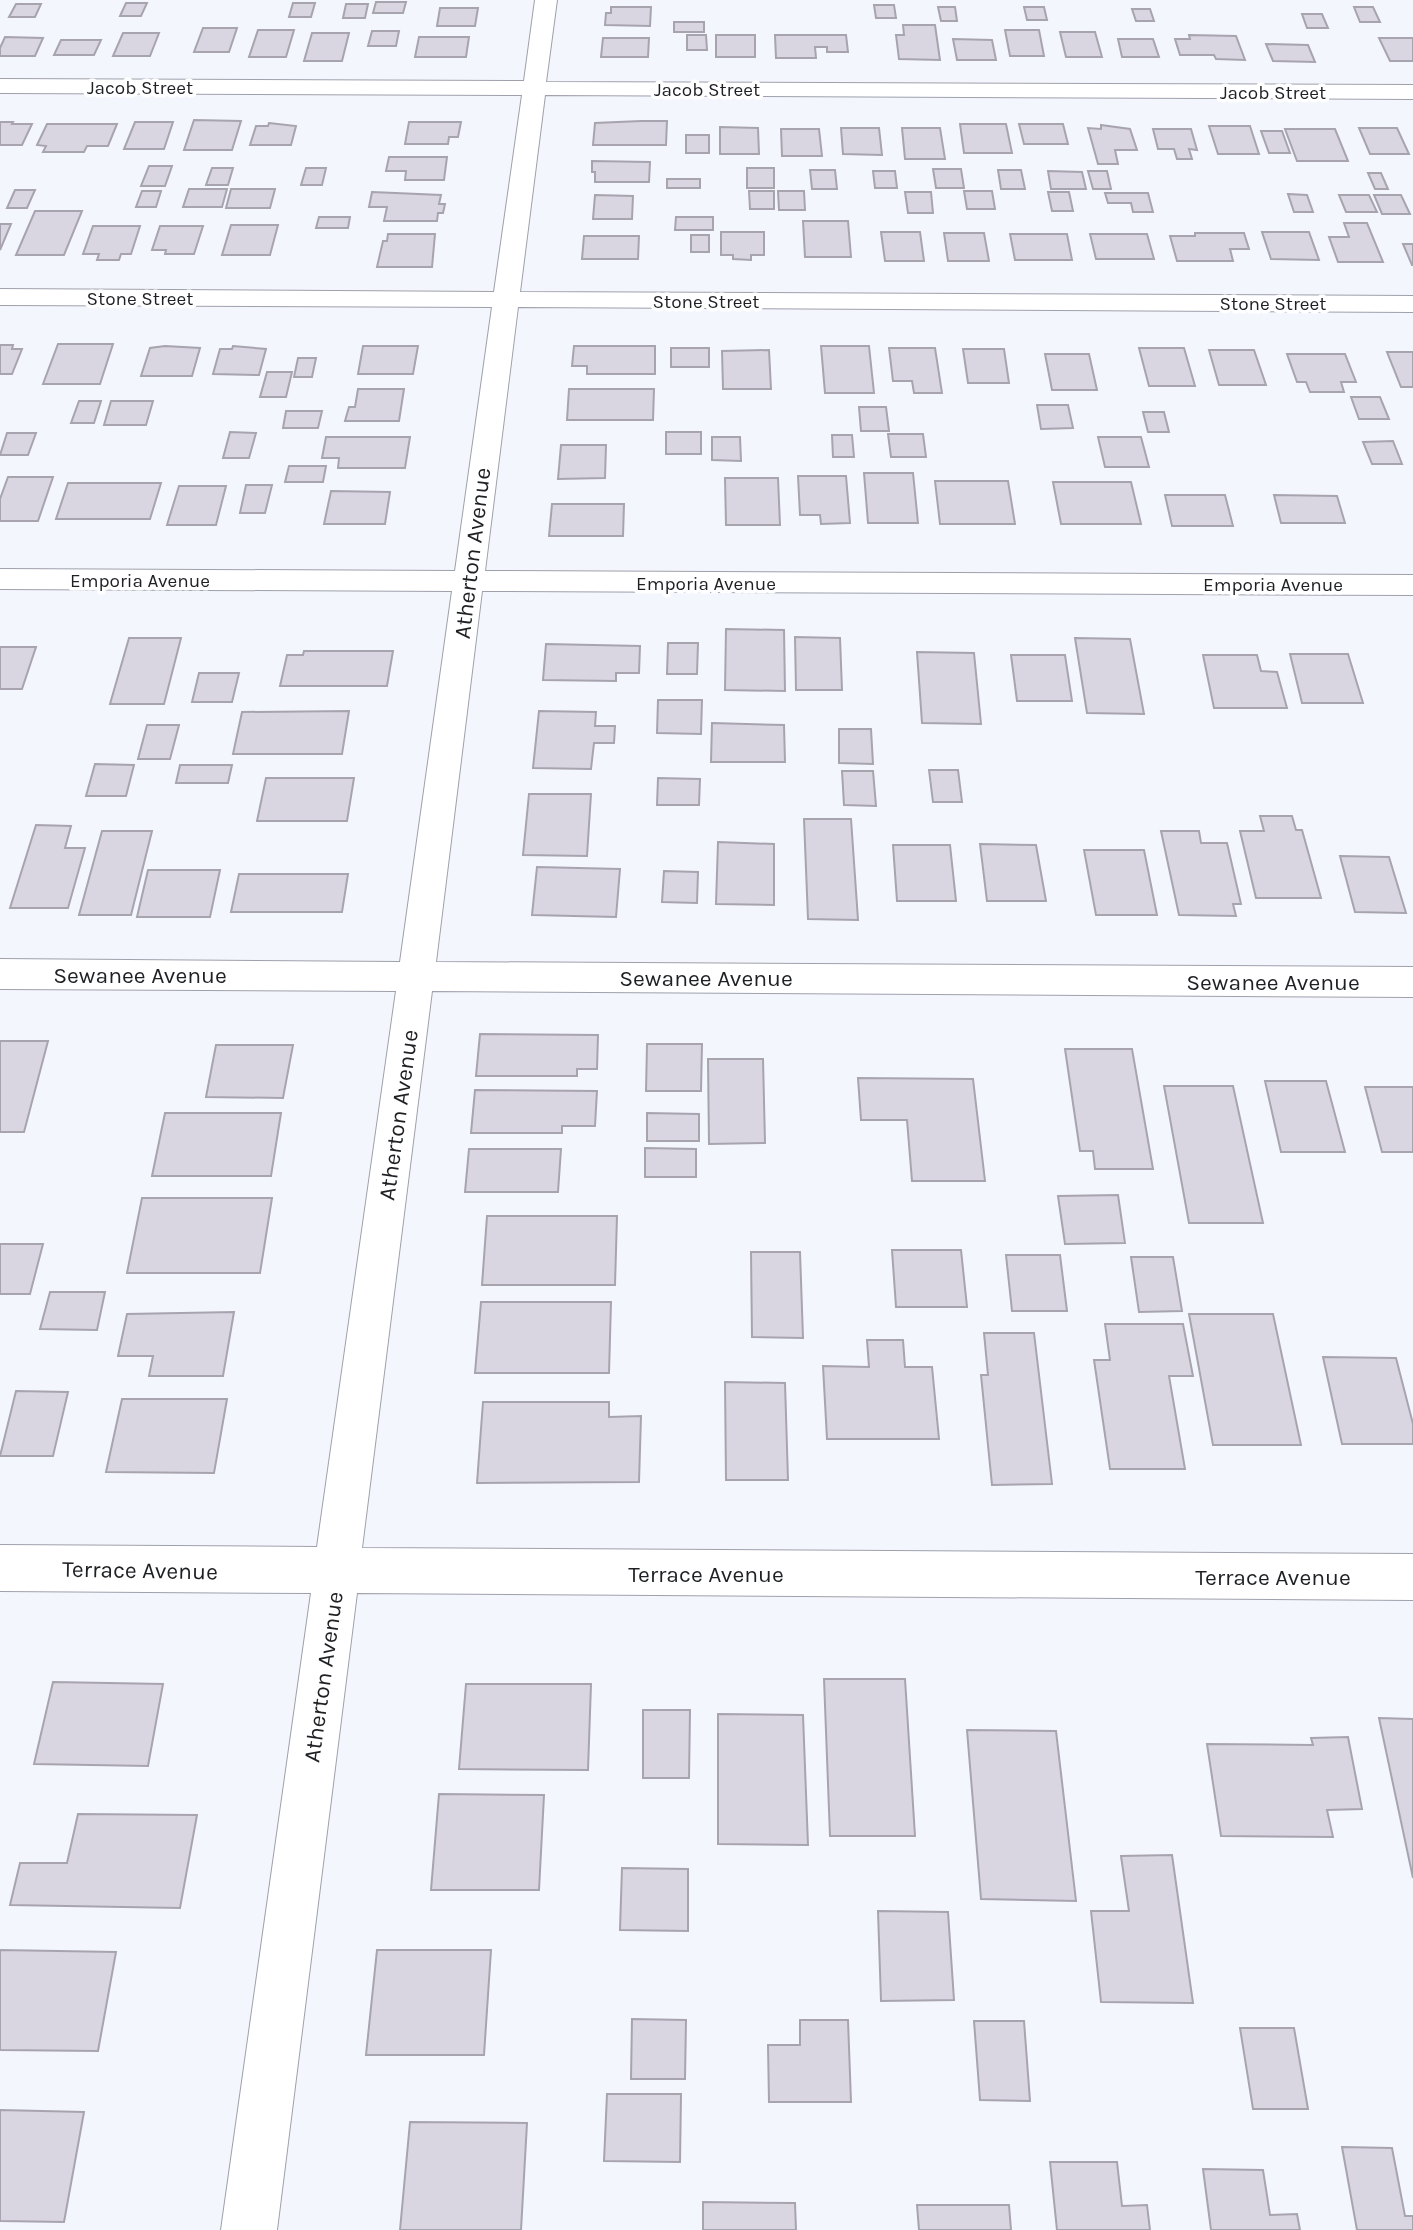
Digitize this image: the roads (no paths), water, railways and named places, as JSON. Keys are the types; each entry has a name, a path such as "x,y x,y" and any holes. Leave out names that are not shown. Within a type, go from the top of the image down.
{"street":[{"name":"Atherton Avenue","path":"249,2230 546,0"},
{"name":"Jacob Street","path":"0,86 1413,92"},
{"name":"Stone Street","path":"0,297 1413,304"},
{"name":"Emporia Avenue","path":"0,579 1413,585"},
{"name":"Sewanee Avenue","path":"0,974 1413,982"},
{"name":"Terrace Avenue","path":"0,1568 1413,1577"}]}
